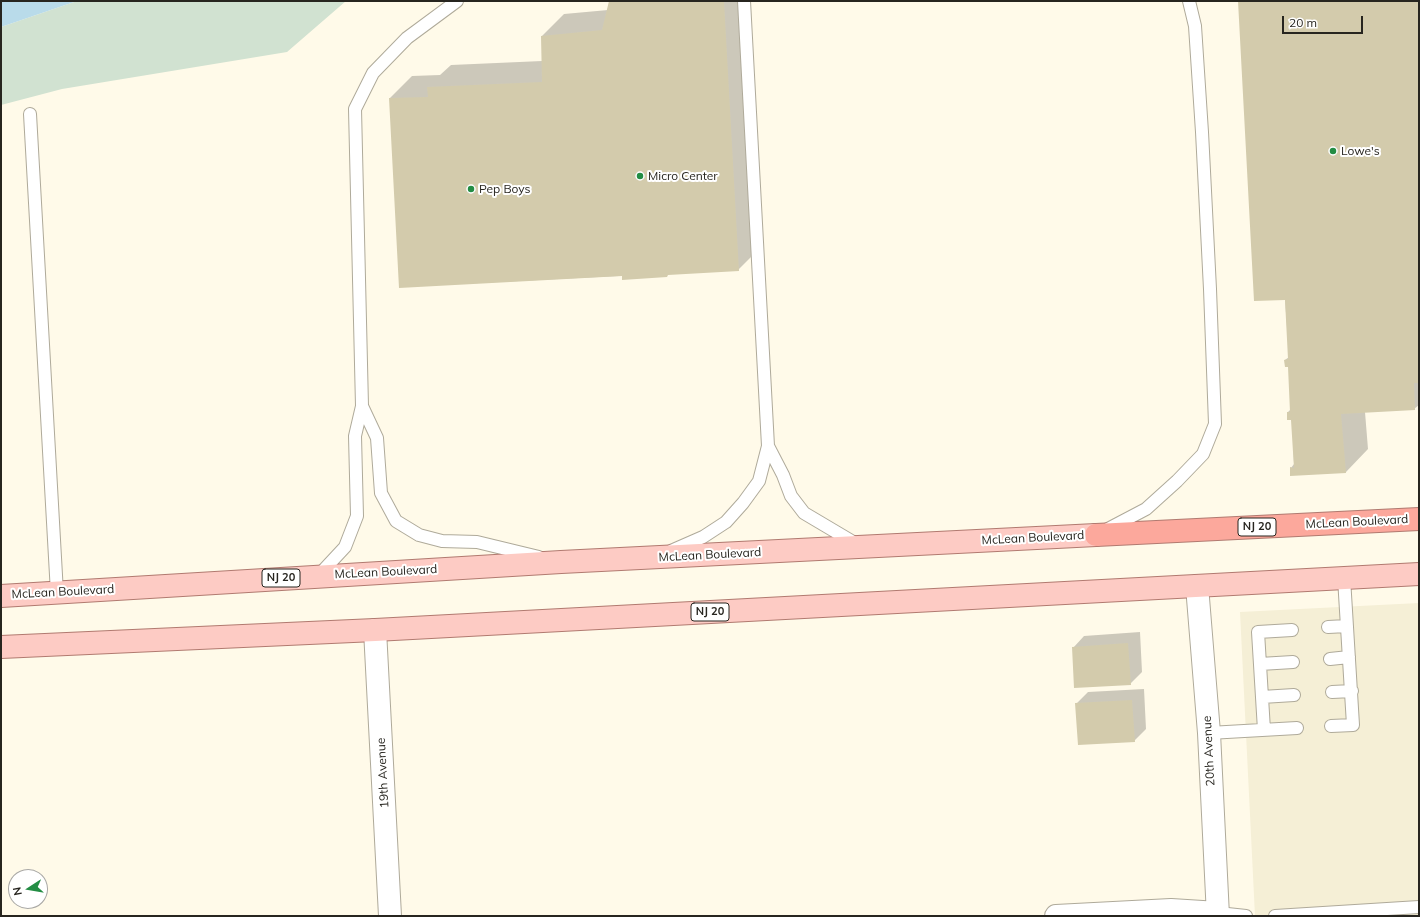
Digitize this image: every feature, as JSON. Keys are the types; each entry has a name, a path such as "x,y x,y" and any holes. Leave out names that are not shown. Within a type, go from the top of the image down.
{"highway":[{"name":"McLean Boulevard","path":"1096,535 1419,519"}],"main road":[{"name":"McLean Boulevard","path":"1,596 562,562 1096,535"},
{"name":"NJ 20","path":"1,647 375,630 1419,574"}],"street":[{"name":"20th Avenue","path":"1197,586 1209,733 1218,914"},
{"name":"19th Avenue","path":"375,630 390,916"},
{"path":"1056,916 1171,910 1218,914"}],"lane":[{"path":"318,576 345,547 357,516 355,436 362,406 355,109 373,73 407,38 457,1"},
{"path":"658,557 703,537 726,522 743,503 759,481 768,446 744,1"},
{"path":"1096,535 1146,509 1177,481 1203,454 1215,424 1207,214 1195,26 1189,1"},
{"path":"30,114 57,593"},
{"path":"362,406 377,438 381,493 396,521 419,535 442,542 477,542 562,562"},
{"path":"768,446 783,475 791,496 804,513 862,547"},
{"path":"1331,726 1353,725 1344,578"},
{"path":"1328,627 1347,626"},
{"path":"1264,730 1258,632 1292,630"},
{"path":"1330,659 1349,657"},
{"path":"1260,664 1293,662"},
{"path":"1332,692 1352,691"},
{"path":"1262,697 1294,695"},
{"path":"1209,733 1297,728"},
{"path":"1275,916 1419,906"},
{"path":"1218,914 1246,916"}],"shaded area":[{"path":"1419,603 1419,916 1255,916 1240,612"}],"green space":[{"path":"77,1 346,1 287,52 62,89 1,105 1,27"}],"water":[{"path":"1,1 77,1 1,27"}],"building":[{"name":"Micro Center","path":"609,1 724,1 739,271 668,275 667,277 622,280 622,276 399,288 389,98 428,97 427,87 542,82 541,36 602,30"},
{"name":"Lowe's","path":"1238,1 1419,1 1419,383 1414,383 1415,410 1341,414 1346,473 1290,476 1290,467 1294,468 1291,420 1287,420 1287,412 1290,412 1288,367 1285,367 1284,360 1288,359 1285,300 1254,301"},
{"path":"1128,643 1131,685 1074,688 1072,647"},
{"path":"1132,700 1135,742 1078,745 1075,703"}],"place":[{"name":"Lowe's","path":"1333,151"},
{"name":"Micro Center","path":"640,176"},
{"name":"Pep Boys","path":"471,189"}]}
